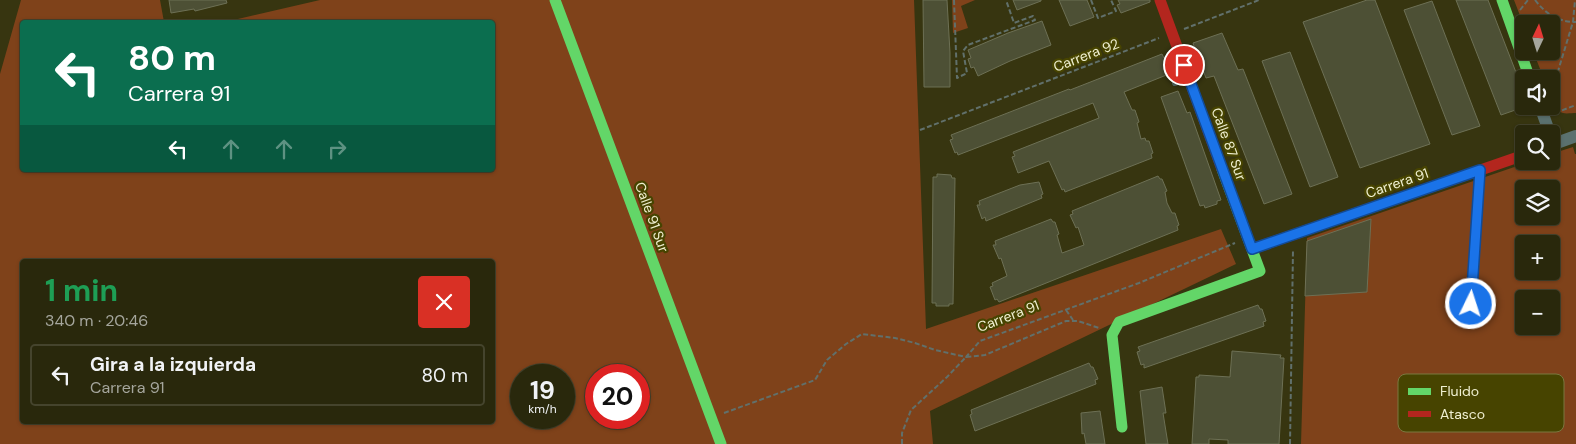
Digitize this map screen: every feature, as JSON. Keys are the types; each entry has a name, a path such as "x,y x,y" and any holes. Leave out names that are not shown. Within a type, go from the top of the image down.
{"street":[{"name":"Calle 91 Sur","path":"555,0 721,444"},
{"name":"Calle 87 Sur","path":"1112,335 1119,322 1260,271 1160,0"},
{"path":"1502,0 1527,70"},
{"path":"1560,139 1576,136"},
{"name":"Carrera 91","path":"1250,244 1293,235 1515,157"},
{"path":"1112,335 1122,427"}],"lane":[{"path":"1184,65 1199,60"},
{"path":"1175,83 1189,78"},
{"path":"1471,304 1480,170"}],"path":[{"path":"954,0 957,78 967,73 963,51 968,46 1035,20 1033,16 1014,23 1006,0"},
{"path":"1091,0 1098,18 1116,11 1112,0"},
{"name":"Carrera 92","path":"920,130 1259,0"},
{"path":"1535,0 1545,12 1566,22 1575,22"},
{"path":"1559,70 1575,22 1575,0"},
{"path":"1560,108 1576,105"},
{"path":"1290,444 1293,235"},
{"name":"Carrera 91","path":"902,444 902,433 911,410 947,377 980,341 1250,244"},
{"path":"1066,310 1072,320"},
{"path":"712,422 720,415 815,380 826,360 862,334 896,338 966,357 985,355 1055,325 1072,320 1101,329 1112,335"}],"shaded area":[{"path":"21,0 160,0 164,20 20,20 20,172 495,172 495,20 234,20 320,0 914,0 926,329 1221,229 1236,264 930,411 933,444 0,444 0,74"},
{"path":"952,0 975,0 961,6 968,28 953,33"},
{"path":"1514,0 1576,0 1576,113 1560,112 1560,70 1540,70 1537,60 1560,60 1560,15 1520,15"},
{"path":"1573,147 1576,154 1576,444 1301,444 1307,238 1515,167 1515,170 1560,170 1560,151"}],"building":[{"path":"169,0 226,0 227,3 195,11 194,9 171,13"},
{"path":"923,0 947,0 950,87 924,87"},
{"path":"1013,0 1041,0 1041,1 1017,10"},
{"path":"1059,0 1087,0 1094,17 1070,26"},
{"path":"1118,0 1150,0 1150,2 1121,13 1117,5 1120,4"},
{"path":"1367,0 1375,0 1430,144 1360,168 1303,22"},
{"path":"1456,0 1488,0 1515,70 1515,110 1501,115"},
{"path":"1432,1 1480,126 1452,135 1404,10"},
{"path":"1042,21 1051,45 978,76 974,67 971,68 968,59 971,58 968,50"},
{"path":"1222,33 1238,70 1243,69 1292,194 1264,204 1214,76 1206,78 1201,65 1204,61 1203,58 1197,55 1193,43"},
{"path":"1290,52 1338,177 1310,187 1262,61"},
{"path":"1162,54 1166,58 1170,70 1168,71 1169,74 1124,92 1132,110 1135,110 1141,139 1145,138 1146,141 1149,141 1153,153 1151,154 1152,158 1065,192 1064,189 1062,190 1049,161 1018,173 1012,157 1015,156 1013,152 1099,118 1093,103 958,155 957,152 955,153 950,140 953,139 951,135"},
{"path":"1178,91 1187,113 1190,112 1221,200 1217,201 1217,204 1205,208 1204,205 1200,206 1161,97"},
{"path":"937,174 951,175 952,178 955,178 953,304 949,304 949,306 936,306 936,303 932,303 933,177 937,177"},
{"path":"1158,176 1162,179 1167,191 1165,192 1167,203 1172,213 1175,213 1179,225 1177,226 1178,230 999,302 997,299 995,300 990,287 993,286 992,283 1007,276 1001,258 999,259 993,245 996,245 995,241 1051,219 1055,222 1059,234 1057,235 1062,253 1084,245 1078,227 1076,228 1070,215 1073,214 1072,211"},
{"path":"1039,182 1043,194 1041,195 1042,198 986,221 985,217 982,219 977,205 980,205 979,201 1020,185"},
{"path":"1371,219 1367,292 1305,296 1307,241"},
{"path":"1258,305 1262,309 1266,321 1263,322 1264,326 1144,368 1144,364 1141,365 1137,352 1140,351 1138,347"},
{"path":"1232,351 1281,355 1280,358 1284,358 1279,444 1228,444 1228,440 1209,439 1209,444 1192,444 1196,377 1199,377 1199,375 1230,377"},
{"path":"1089,363 1093,367 1098,379 1095,380 1096,384 975,431 970,415 972,414 971,410"},
{"path":"1162,387 1166,413 1163,413 1168,444 1146,444 1140,391"},
{"path":"1100,411 1105,444 1086,444 1084,433 1082,434 1081,413"}],"traffic: fast":[{"path":"555,0 721,444"},
{"path":"1502,0 1527,70"},
{"path":"1122,427 1112,335 1119,322 1260,271 1222,169"}],"traffic: jam":[{"path":"1160,0 1222,169"},
{"path":"1252,249 1515,158"}],"route":[{"path":"1184,65 1252,249 1480,170 1471,304"}]}
